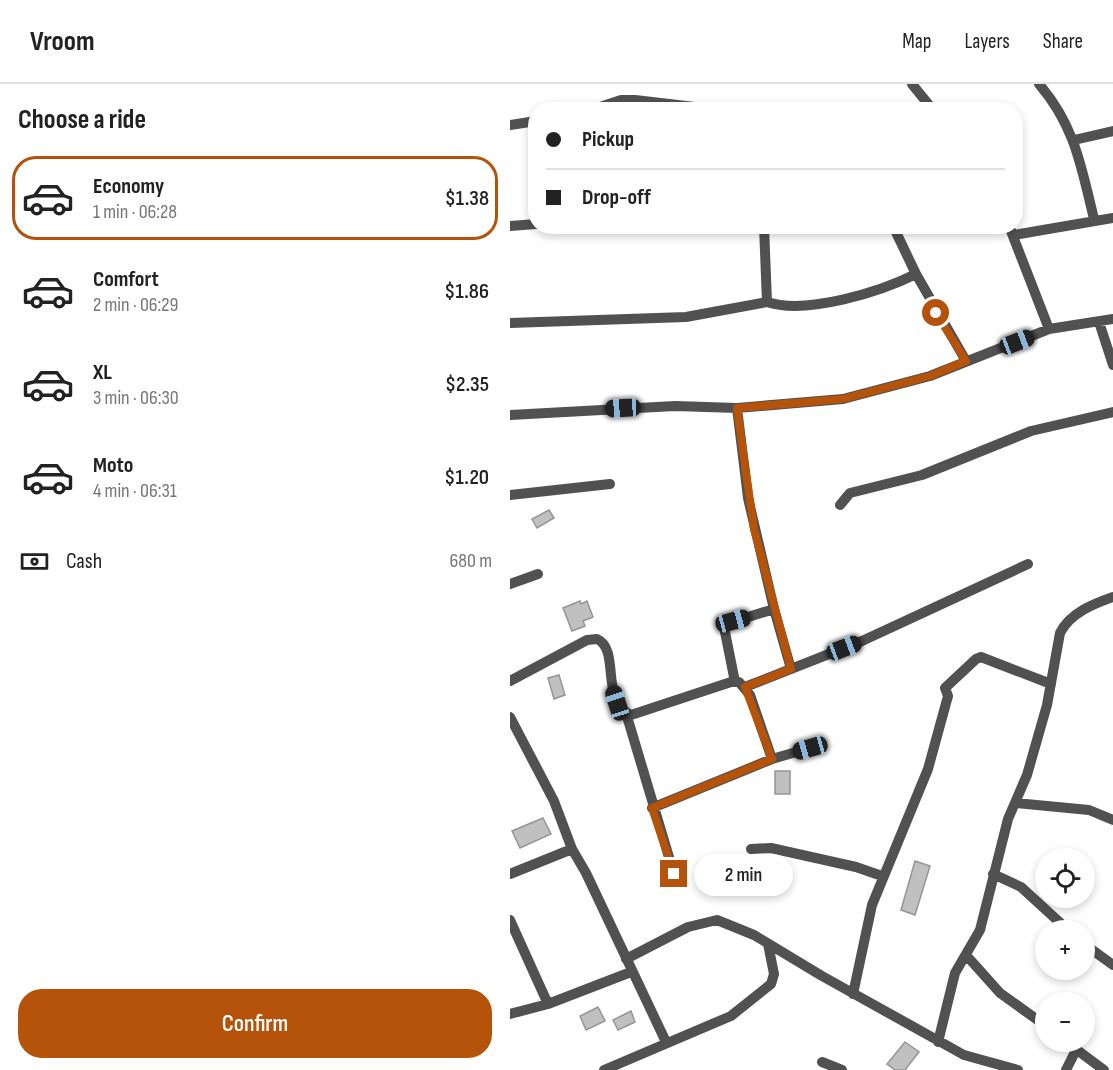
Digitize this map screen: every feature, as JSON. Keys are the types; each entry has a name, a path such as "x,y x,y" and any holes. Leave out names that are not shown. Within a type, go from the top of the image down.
{"street":[{"path":"912,84 927,102"},
{"path":"1039,84 1065,119 1074,140 1094,219"},
{"path":"615,102 635,100 652,102"},
{"path":"510,125 528,122"},
{"path":"1074,140 1113,131"},
{"path":"1023,229 1113,218"},
{"path":"510,226 528,225"},
{"path":"764,234 767,302"},
{"path":"897,234 916,274 966,361"},
{"path":"1013,234 1050,330"},
{"path":"510,323 686,317 767,302 797,307 861,294 916,274"},
{"path":"510,415 654,407 737,408 843,399 930,376 1050,330 1113,319"},
{"path":"1099,322 1113,364"},
{"path":"737,408 750,508 791,669"},
{"path":"840,505 850,493 922,475 1031,431 1113,412"},
{"path":"510,495 610,484"},
{"path":"626,713 637,715 791,669 862,641 1028,564"},
{"path":"510,584 538,574"},
{"path":"938,1042 955,973 980,930 1008,819 1027,775 1052,684 1055,651 1065,624 1075,615 1113,597"},
{"path":"772,759 740,684 724,627 729,623 774,609"},
{"path":"510,681 587,640 597,639 607,649 611,684 617,703 626,713 652,808 674,874"},
{"path":"853,994 872,905 928,769 948,696 945,688 981,657 1052,684"},
{"path":"510,717 554,801 572,849 586,873 666,1042"},
{"path":"652,808 772,759 810,748"},
{"path":"1015,803 1089,810 1113,820"},
{"path":"751,849 771,848 856,867 882,876"},
{"path":"510,874 572,849"},
{"path":"993,874 1021,887 1057,920"},
{"path":"510,920 548,1004"},
{"path":"626,959 703,921 717,920 732,924 938,1042 983,1062 1018,1070"},
{"path":"604,1070 731,1016 771,984 774,974 768,944"},
{"path":"1095,953 1113,965"},
{"path":"966,956 1000,993 1035,1018"},
{"path":"510,1014 548,1004 631,972"},
{"path":"1066,1070 1075,1052"},
{"path":"1079,1052 1104,1070"},
{"path":"822,1062 842,1070"}],"building":[{"path":"549,510 554,518 537,528 532,519"},
{"path":"580,601 581,604 587,601 593,617 583,621 585,626 572,631 563,608"},
{"path":"559,675 565,695 554,699 548,678"},
{"path":"775,771 790,771 790,794 775,794"},
{"path":"543,818 551,834 520,848 512,831"},
{"path":"915,861 930,866 915,915 901,910"},
{"path":"598,1007 605,1021 586,1030 580,1016"},
{"path":"631,1011 635,1022 618,1030 613,1020"},
{"path":"905,1042 919,1052 905,1070 895,1070 887,1064"}],"route":[{"path":"674,874 652,808 772,759 750,695 745,687 791,669 754,529 737,408 843,399 930,376 966,361 936,313"}]}
